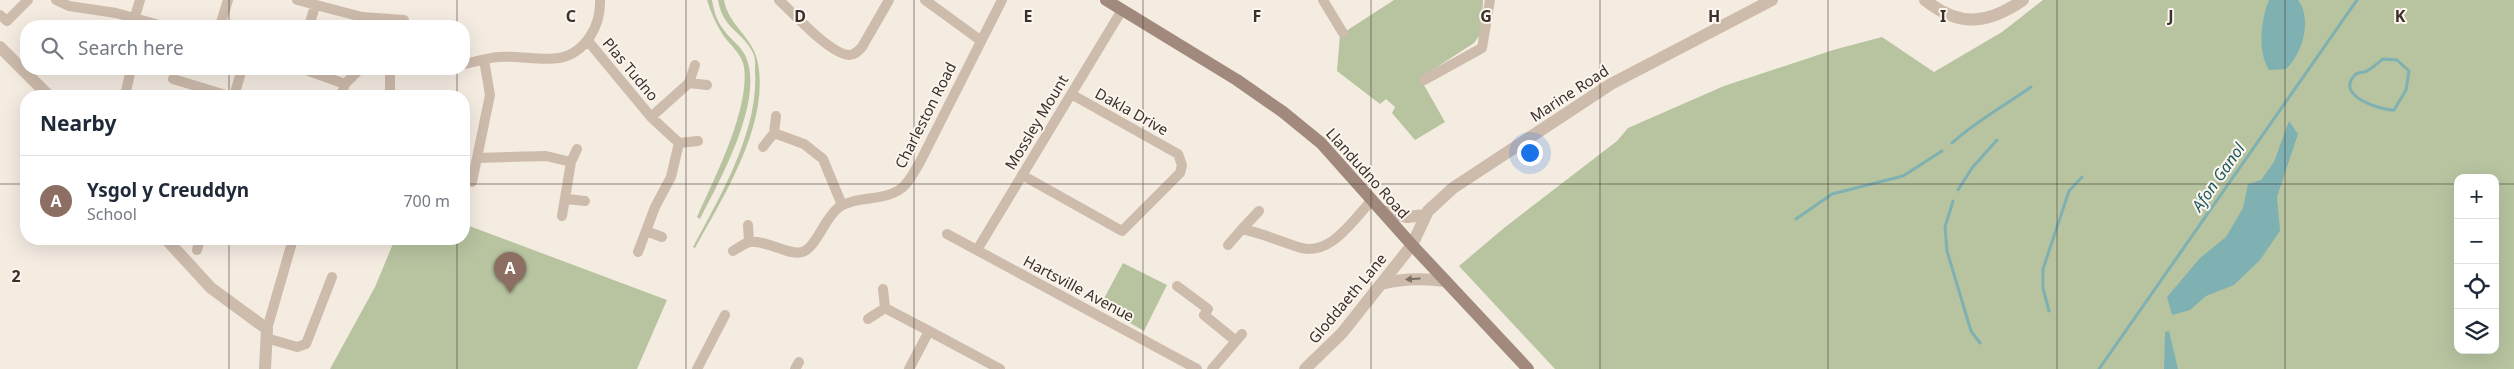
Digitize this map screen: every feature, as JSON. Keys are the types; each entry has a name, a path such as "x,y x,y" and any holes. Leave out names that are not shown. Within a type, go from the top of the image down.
{"main road":[{"name":"Llandudno Road","path":"1106,0 1237,80 1283,112 1321,143 1412,245 1528,369"}],"street":[{"path":"6,22 28,0"},
{"path":"56,0 70,6 125,20"},
{"path":"134,20 140,0"},
{"path":"222,20 228,0"},
{"path":"297,0 362,17 404,20"},
{"path":"470,63 517,56 560,58 574,52 588,41 600,12 600,0"},
{"path":"779,0 825,42 844,54 850,55 856,53 862,47 889,0"},
{"path":"925,0 980,40"},
{"name":"Charleston Road","path":"842,205 891,195 905,186 920,162 980,40 1002,0"},
{"path":"1322,0 1343,33"},
{"path":"1424,80 1482,48 1490,0"},
{"name":"Marine Road","path":"1412,245 1426,215 1453,188 1611,84 1769,0"},
{"path":"1925,0 1946,14 1966,20 1988,19 2008,11 2024,0"},
{"path":"311,20 315,6"},
{"name":"Mossley Mount","path":"977,250 1122,10"},
{"name":"Plas Tudno","path":"588,41 651,117 679,143"},
{"path":"0,47 20,67"},
{"path":"472,182 490,95 484,60"},
{"path":"695,65 690,83 707,85"},
{"path":"28,75 43,90"},
{"path":"126,90 130,75"},
{"path":"236,90 240,75"},
{"path":"320,75 345,84"},
{"path":"343,90 345,84 354,75"},
{"path":"390,75 390,90"},
{"path":"173,79 209,90"},
{"name":"Plas Tudno","path":"651,117 690,83"},
{"name":"Dakla Drive","path":"1022,175 1122,230 1180,173 1182,166 1178,154 1071,94"},
{"path":"763,146 774,133 776,116"},
{"path":"733,251 749,242 773,244 796,253 805,251 812,245 824,223 842,205 823,159 804,144 774,133"},
{"path":"638,252 655,207 670,177 679,143 698,141"},
{"path":"562,216 567,198 571,162 577,149"},
{"path":"477,158 546,156 571,162"},
{"path":"567,198 585,201"},
{"path":"1242,229 1265,234 1299,248 1313,250 1333,241 1372,200"},
{"path":"1228,245 1259,211"},
{"path":"1382,211 1407,217 1426,215"},
{"path":"748,225 749,242"},
{"path":"646,231 662,237"},
{"name":"Hartsville Avenue","path":"947,234 1197,369"},
{"path":"172,245 211,288 267,334 297,347 306,344 332,277"},
{"path":"197,250 198,245"},
{"path":"265,369 267,334 292,245"},
{"name":"Gloddaeth Lane","path":"1305,369 1342,333 1412,245"},
{"path":"1381,284 1397,280 1426,278 1446,281"},
{"path":"1177,286 1208,309 1204,315 1239,338 1212,369"},
{"path":"883,289 885,308"},
{"path":"868,319 885,308"},
{"path":"885,308 1000,369"},
{"path":"697,369 725,315"},
{"path":"909,369 929,331"}],"green space":[{"path":"707,0 712,0 721,26 745,55 750,73 750,93 745,116 729,161 700,219 697,217 721,164 736,123 742,103 744,84 743,62 720,31"},
{"path":"718,0 724,0 730,16 750,43 757,59 760,83 758,108 742,158 719,206 695,248 693,247 715,207 736,162 751,117 755,94 754,55 749,46 724,18"},
{"path":"1394,0 1483,0 1481,33 1474,43 1420,78 1445,122 1415,140 1392,113 1395,107 1386,99 1380,104 1337,71 1340,35"},
{"path":"2043,0 2514,0 2514,369 1555,369 1459,266 1504,228 1617,141 1628,128 1724,86 1833,50 1882,37 1934,72 2002,32"},
{"path":"470,226 667,300 637,369 330,369 375,287 392,245 470,245"},
{"path":"1123,263 1167,285 1144,331 1100,306"}],"water":[{"path":"2269,0 2298,0 2305,17 2304,36 2301,46 2292,63 2286,69 2269,70 2265,62 2262,26"},
{"path":"2289,121 2298,134 2277,197 2280,231 2260,260 2234,285 2206,296 2190,310 2172,315 2167,297 2200,258 2226,237 2243,208 2248,184 2261,180 2274,162"},
{"path":"2169,331 2178,369 2164,369 2165,332"}],"waterway":[{"name":"Afon Ganol","path":"2099,369 2357,0"},
{"path":"2383,59 2397,60 2409,71 2406,90 2394,110 2370,105 2355,96 2351,90 2350,83 2357,73 2369,70 2383,59"},
{"path":"1952,143 1980,121 2031,87"},
{"path":"1958,190 1972,168 1997,140"},
{"path":"1796,219 1832,194 1903,176 1942,151"},
{"path":"2049,311 2043,288 2043,269 2069,191 2082,177"},
{"path":"1953,201 1945,227 1947,251 1971,331 1980,343"}],"place":[{"name":"Ysgol y Creuddyn","path":"510,293"}]}
